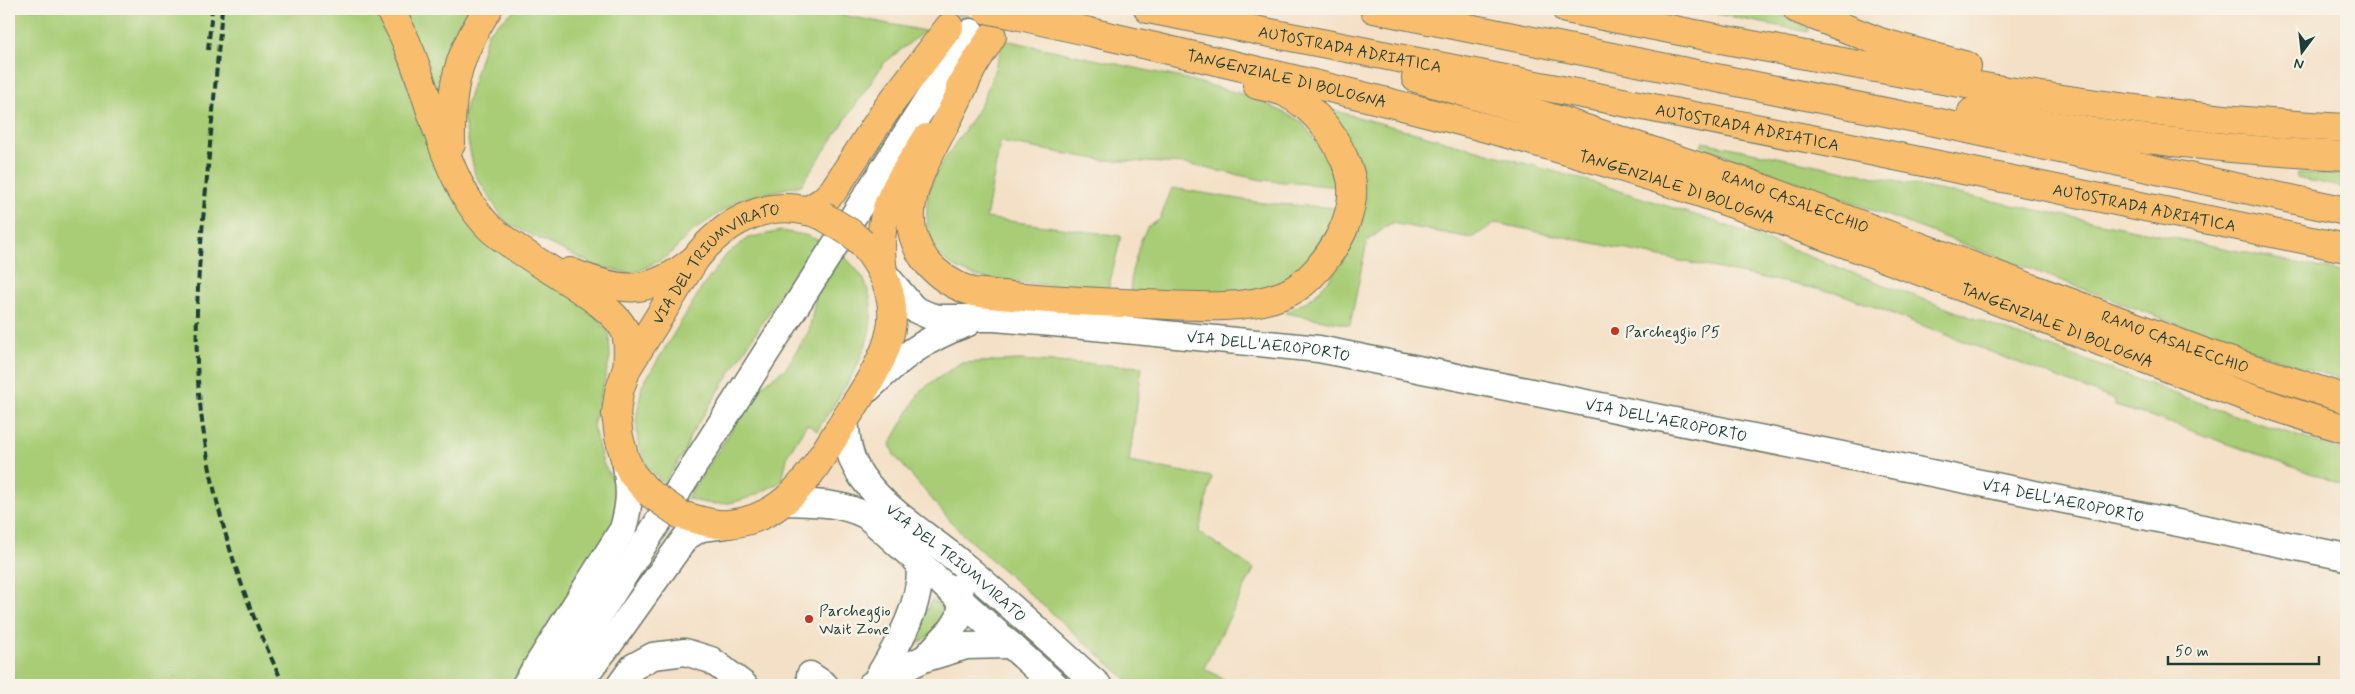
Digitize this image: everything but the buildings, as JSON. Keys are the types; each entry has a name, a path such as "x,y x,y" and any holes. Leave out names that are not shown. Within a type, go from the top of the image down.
{"main road":[{"path":"389,9 410,54 464,194 474,210 503,239 607,307 626,333 627,368"},
{"path":"451,163 450,108 457,69 471,35 488,9"},
{"name":"TANGENZIALE DI BOLOGNA","path":"986,9 1435,113 1696,191 1979,293 2250,399 2346,429"},
{"name":"AUTOSTRADA ADRIATICA","path":"1148,9 1801,137 2346,248"},
{"path":"1374,9 1940,123 2346,211"},
{"path":"1566,9 1835,60 2076,102 2236,120 2346,128"},
{"path":"1797,9 1842,28 1934,58 2236,120"},
{"name":"RAMO CASALECCHIO","path":"1237,26 1403,74 1669,155 1840,215 2217,357 2346,399"},
{"path":"972,68 958,101 922,169 913,193 910,210 911,226 922,256 942,277 956,287 973,292 1056,300 1193,306 1247,305 1284,295 1309,279 1328,258 1342,232 1350,207 1353,182 1342,152 1320,118 1286,94 1072,28"},
{"name":"VIA DEL TRIUMVIRATO","path":"882,272 879,246 882,220 891,197 972,68 971,31"},
{"name":"VIA DEL TRIUMVIRATO","path":"815,213 833,191 888,106 971,31"},
{"path":"1708,75 1915,101 2000,117 2142,138 2272,152 2346,156"},
{"name":"VIA DEL TRIUMVIRATO","path":"783,209 815,213 851,233 862,243 882,272 890,292 893,310 892,329 888,344 874,376 801,487 784,502 758,517 728,524 707,522 681,515 648,492 632,474 625,459 619,437 616,414 619,392 627,368 695,258 707,244 735,220 760,212 783,209"},
{"path":"523,253 593,281 622,287 644,286 661,282 680,271 695,258"}],"street":[{"path":"554,685 971,31"},
{"name":"VIA DELL'AEROPORTO","path":"882,272 914,309 939,318 982,318 1159,332 1319,348 2346,556"},
{"name":"VIA DELL'AEROPORTO","path":"860,397 894,364 919,345 941,333 982,318"},
{"name":"VIA DEL TRIUMVIRATO","path":"845,420 851,459 863,478 893,509 962,564 1098,685"},
{"name":"VIA DEL TRIUMVIRATO","path":"525,685 623,529 630,504 630,489 625,459"},
{"name":"VIA DEL TRIUMVIRATO","path":"784,502 828,503 850,508 866,516 920,563 1008,645 1055,685"},
{"path":"893,509 955,573 962,602 959,618 952,630 925,658"},
{"name":"VIA DEL TRIUMVIRATO","path":"577,685 611,642 686,537 701,528 728,524"},
{"path":"873,685 901,638 911,614 918,592 920,563"},
{"path":"873,685 925,658 966,646 1008,645"},
{"path":"620,685 633,667 653,656 685,652 712,660 744,685"}],"green space":[{"path":"9,9 377,9 381,14 443,170 595,315 609,334 610,357 593,426 603,463 618,490 614,530 513,685 9,685"},
{"path":"400,9 477,9 453,44 438,102"},
{"path":"516,9 812,9 925,31 884,63 801,185 739,200 690,233 668,256 633,274 596,266 506,223 475,175 463,116 488,32"},
{"path":"1692,9 1769,9 1808,28 1808,32"},
{"path":"1005,40 1182,78 1253,97 1301,121 1336,168 1339,187 1262,180 1186,164 1102,160 1000,142 986,218 1121,236 1108,290 1003,281 969,274 954,267 942,257 933,243 927,220 928,197 930,188 941,165 983,100"},
{"path":"1322,107 1592,182 1717,222 2216,409 2346,452 2346,486 2150,416 2115,406 2115,400 1841,294 1496,223 1471,238 1391,223 1367,241 1350,325 1285,313 1312,298 1328,281 1344,260 1356,235 1362,215"},
{"path":"1703,142 2346,273 2346,380 2299,367 2196,331 1701,146"},
{"path":"2297,173 2346,174 2346,188 2296,178"},
{"path":"1172,188 1263,203 1338,208 1314,263 1253,297 1130,292 1132,271 1141,240 1147,228 1160,219"},
{"path":"781,231 805,235 820,241 798,273 789,281 690,436 685,451 664,484 648,467 638,445 636,419 642,386 701,289 726,255 748,238"},
{"path":"842,253 864,280 870,300 871,320 867,340 860,359 817,431 807,424 788,454 782,481 759,493 725,504 700,502 687,498 760,387 786,368 809,331 817,291"},
{"path":"1019,360 1142,367 1129,462 1212,477 1199,532 1254,569 1204,668 1234,685 1133,685 960,532 894,455 890,444 921,390 960,363"},
{"path":"932,600 948,613 941,627 905,653"}],"tunnel":[{"path":"949,27 960,9"}],"railway":[{"path":"208,50 212,9"},
{"path":"222,9 198,294 197,363 200,405 214,488 236,569 266,647 284,685"}],"place":[{"name":"Parcheggio P5","path":"1615,331"},
{"name":"Parcheggio Wait Zone","path":"809,619"}]}
